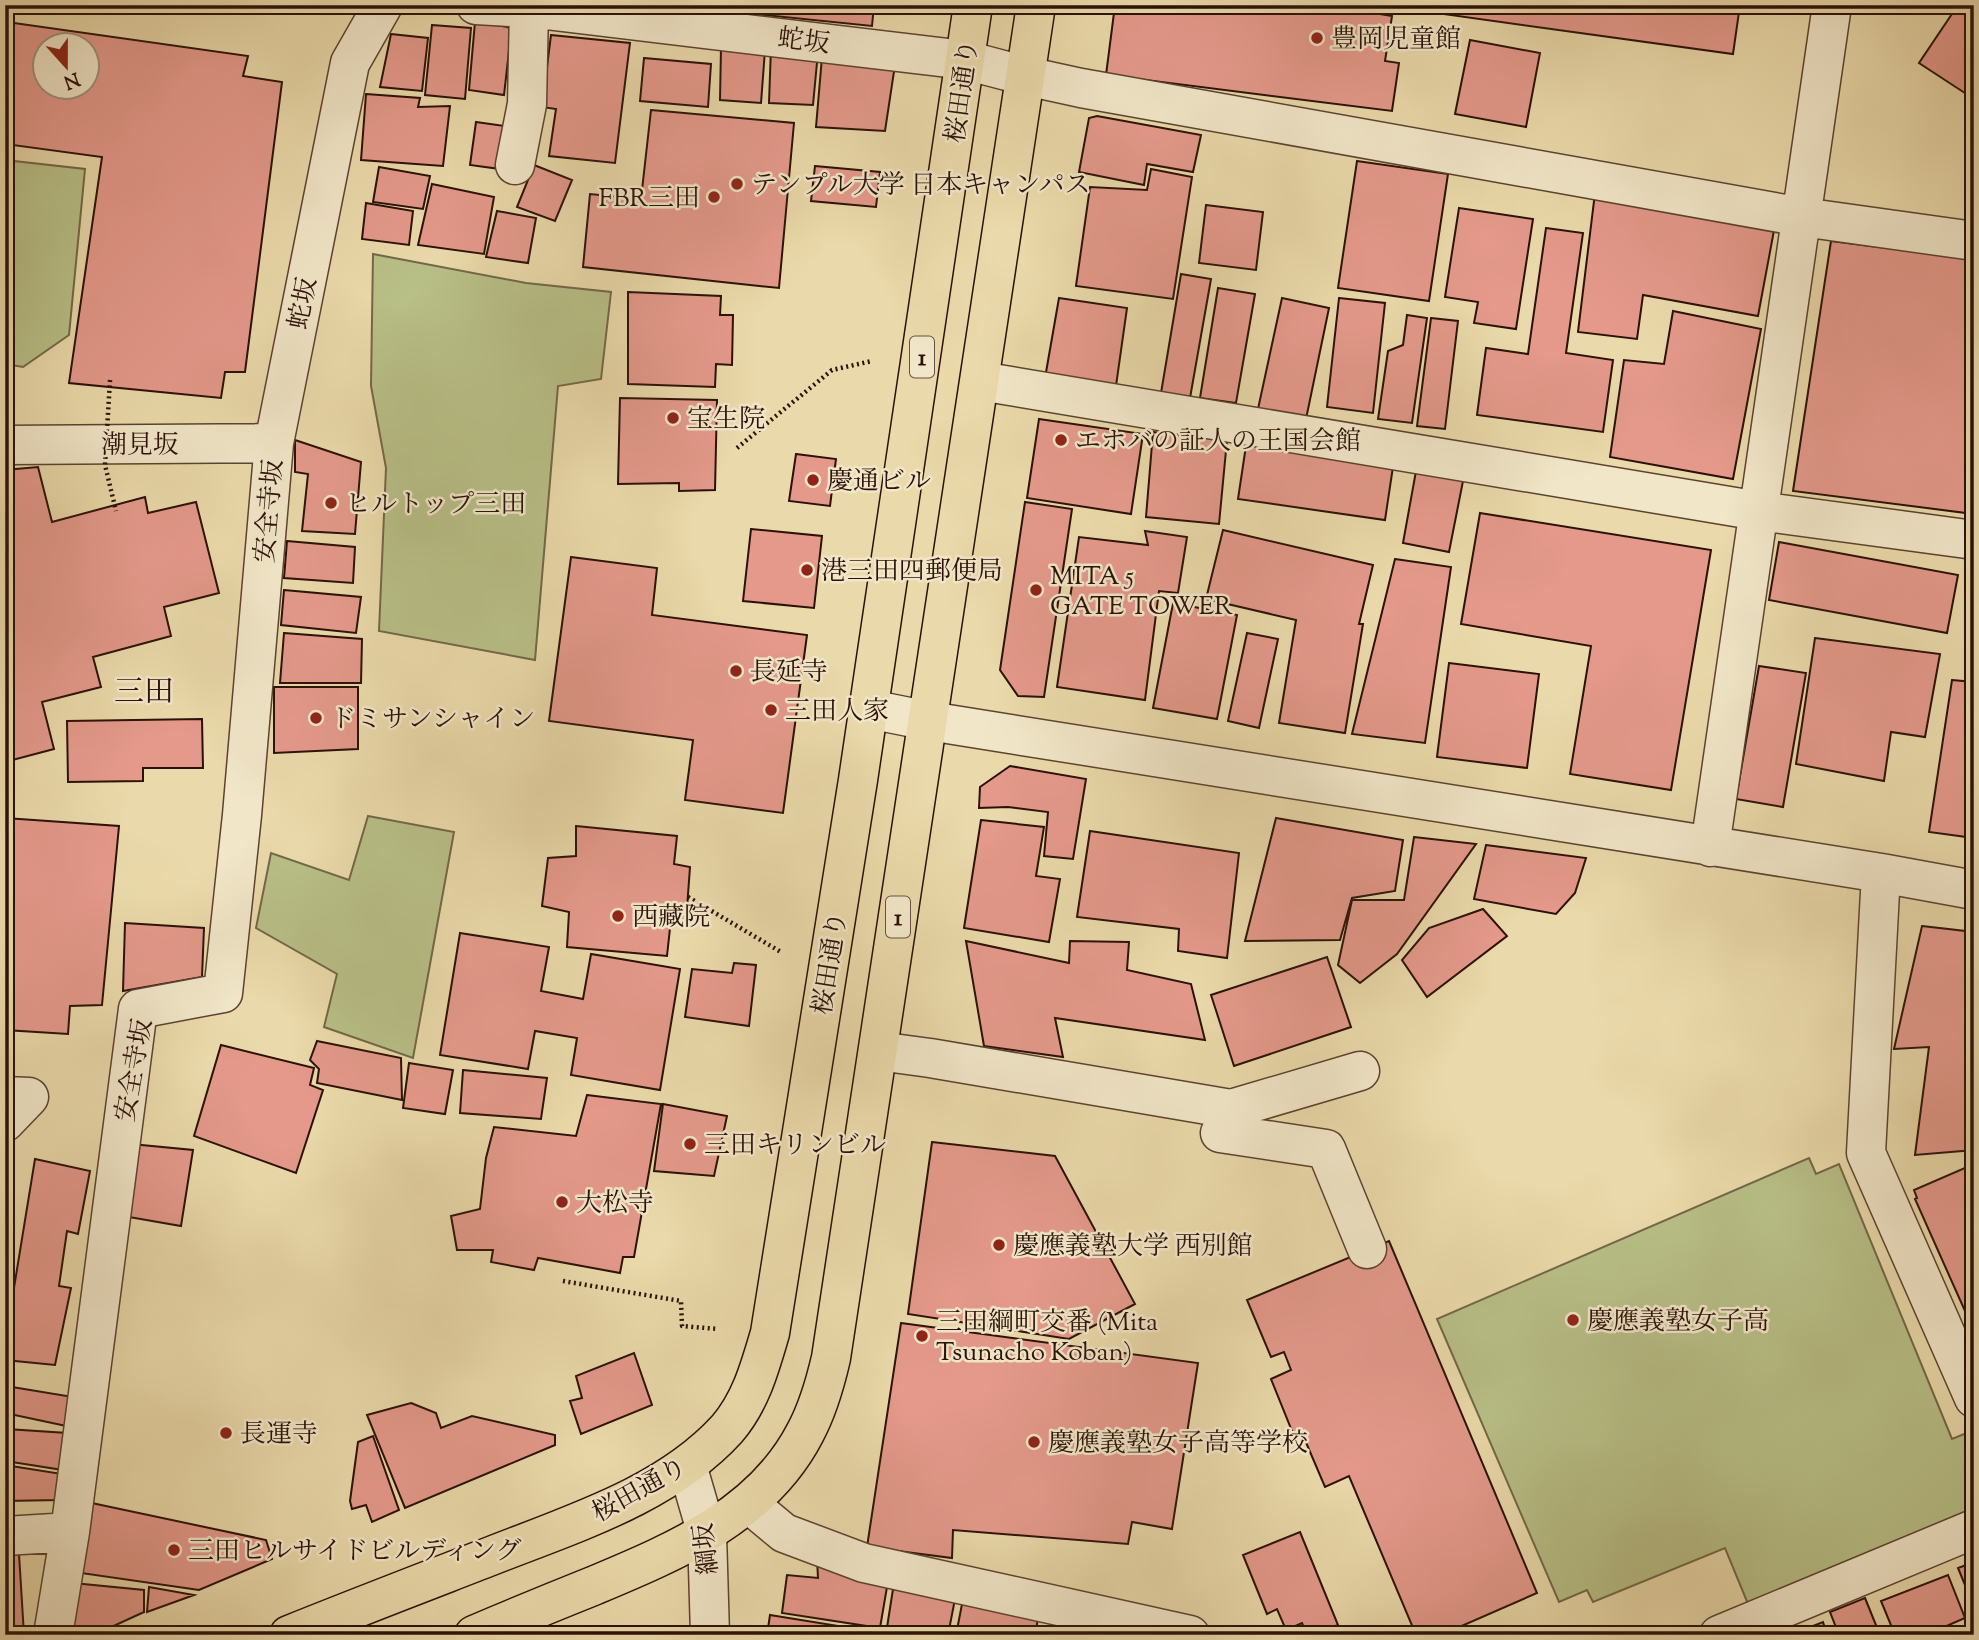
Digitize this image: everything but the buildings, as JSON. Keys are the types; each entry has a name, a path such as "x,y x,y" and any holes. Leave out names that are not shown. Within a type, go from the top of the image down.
{"highway":[{"name":"桜田通り","path":"289,1635 577,1522 635,1496 687,1465 728,1427 755,1383 770,1333 869,709 952,162 973,5"},
{"name":"1","path":"474,1635 659,1559 707,1534 748,1503 781,1469 805,1434 822,1395 831,1358 1036,5"}],"street":[{"name":"蛇坂","path":"274,443 351,63 383,5"},
{"name":"蛇坂","path":"476,5 529,8 965,60 1026,76 1802,217 1974,242"},
{"path":"1710,847 1832,5"},
{"path":"515,165 527,104 529,8"},
{"path":"980,381 1759,511 1974,540"},
{"name":"潮見坂","path":"5,445 274,443"},
{"name":"安全寺坂","path":"53,1635 70,1532 138,1009 223,993 242,815 274,443"},
{"path":"869,709 929,721 1974,890"},
{"path":"1881,873 1866,1153 1974,1398"},
{"path":"878,1051 1231,1109 1360,1071"},
{"path":"5,1096 29,1097 5,1122"},
{"path":"1220,1133 1326,1149 1367,1249"},
{"name":"綱坂","path":"687,1465 707,1534 710,1635"},
{"path":"748,1503 784,1533 864,1563 1059,1621 1190,1635"},
{"path":"1720,1635 1974,1529"},
{"path":"5,1536 70,1532"}],"path":[{"path":"737,448 832,370 872,361"},
{"path":"110,380 105,465 116,511"},
{"path":"688,897 781,952"},
{"path":"563,1281 681,1301 682,1326 718,1329"}],"green space":[{"path":"5,160 85,169 69,335 23,367 5,364"},
{"path":"373,254 526,283 611,292 601,379 558,386 535,660 379,631 386,468 371,386"},
{"path":"368,816 454,832 413,1058 324,1027 337,974 256,928 271,853 349,880"},
{"path":"1809,1158 1816,1174 1839,1164 1952,1439 1974,1430 1974,1512 1748,1604 1725,1548 1593,1602 1587,1590 1559,1602 1437,1319"}],"place":[{"name":"豊岡児童館","path":"1317,38"},
{"name":"テンプル大学 日本キャンパス","path":"737,184"},
{"name":"FBR三田","path":"714,197"},
{"name":"宝生院","path":"673,418"},
{"name":"エホバの証人の王国会館","path":"1061,440"},
{"name":"慶通ビル","path":"813,480"},
{"name":"ヒルトップ三田","path":"331,503"},
{"name":"港三田四郵便局","path":"807,570"},
{"name":"MITA 5 GATE TOWER","path":"1036,590"},
{"name":"長延寺","path":"736,671"},
{"name":"三田人家","path":"771,710"},
{"name":"ドミサンシャイン","path":"316,718"},
{"name":"西藏院","path":"618,916"},
{"name":"三田キリンビル","path":"690,1144"},
{"name":"大松寺","path":"562,1202"},
{"name":"慶應義塾大学 西別館","path":"999,1245"},
{"name":"慶應義塾女子高","path":"1573,1320"},
{"name":"三田綱町交番 (Mita Tsunacho Koban)","path":"922,1336"},
{"name":"長運寺","path":"226,1433"},
{"name":"慶應義塾女子高等学校","path":"1034,1442"},
{"name":"三田ヒルサイドビルディング","path":"174,1550"}],"district":[{"name":"三田","path":"144,691"}]}
